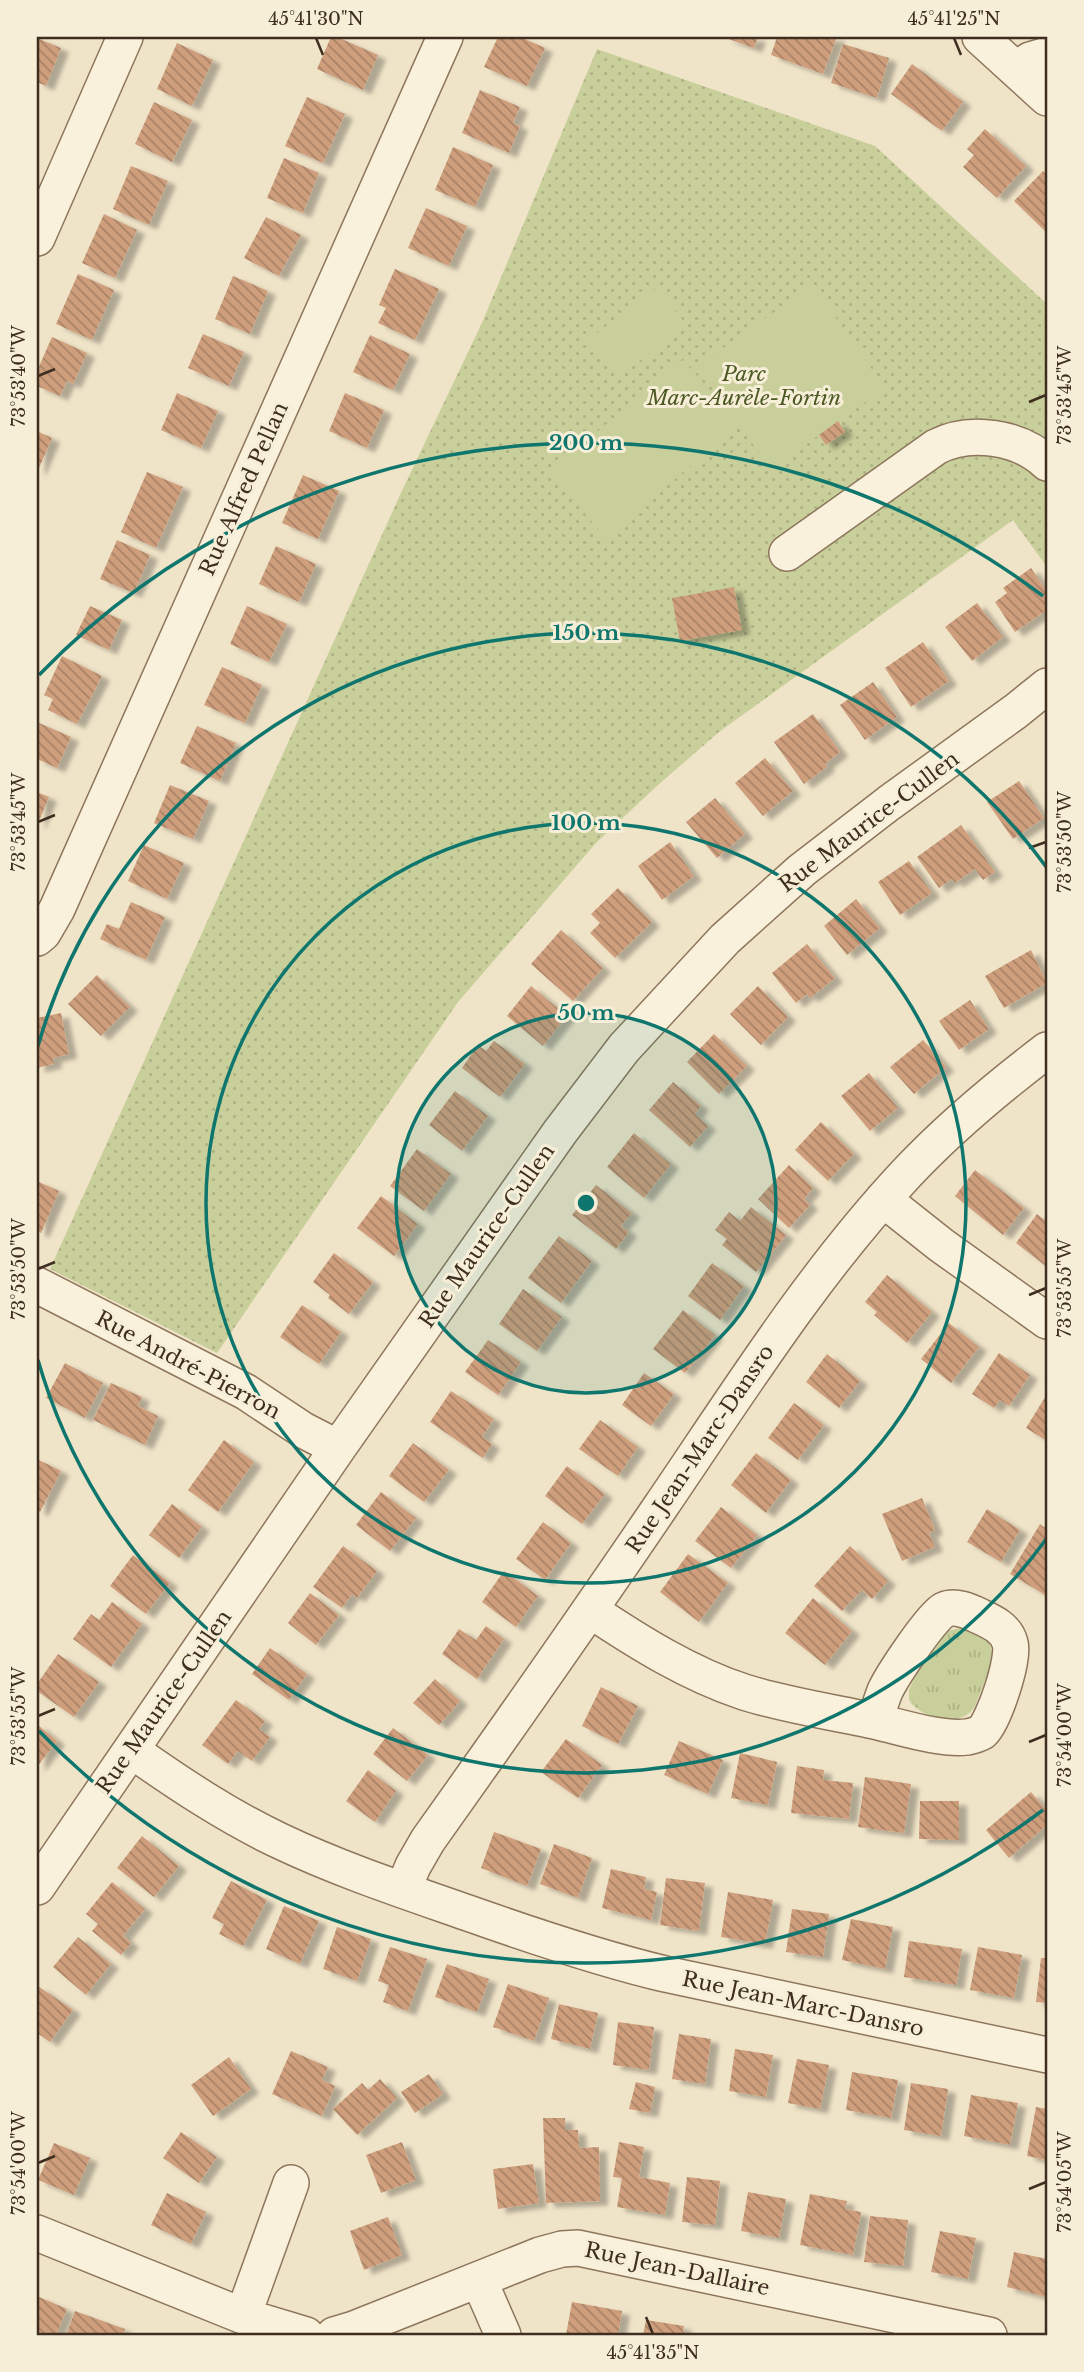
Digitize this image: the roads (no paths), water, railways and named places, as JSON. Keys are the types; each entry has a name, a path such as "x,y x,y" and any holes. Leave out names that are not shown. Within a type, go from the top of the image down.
{"street":[{"path":"37,238 125,37"},
{"name":"Rue Alfred Pellan","path":"37,938 43,933 57,909 445,37"},
{"path":"980,37 1032,62 1047,98"},
{"path":"787,553 936,447 948,442 972,438 1001,440 1027,448 1047,463"},
{"name":"Rue Maurice-Cullen","path":"37,1887 338,1448 560,1132 624,1048 701,963 828,848 1047,686"},
{"name":"Rue Jean-Marc-Dansro","path":"403,1890 428,1840 590,1610 793,1311 832,1260 883,1199 960,1121 1047,1050"},
{"path":"883,1199 950,1252 1047,1321"},
{"name":"Rue André-Pierron","path":"38,1288 234,1385 303,1430 338,1448"},
{"path":"590,1610 644,1645 724,1685 762,1697 875,1721"},
{"name":"Rue Jean-Marc-Dansro","path":"131,1750 205,1800 260,1832 403,1890 581,1951 638,1968 1047,2055"},
{"path":"243,2316 290,2183"},
{"path":"37,2233 243,2316 306,2335"},
{"name":"Rue Jean-Dallaire","path":"334,2335 552,2251 578,2248 989,2335"},
{"path":"480,2280 503,2335"}],"park label":[{"name":"Parc Marc-Aurèle-Fortin","path":"744,386"}]}
